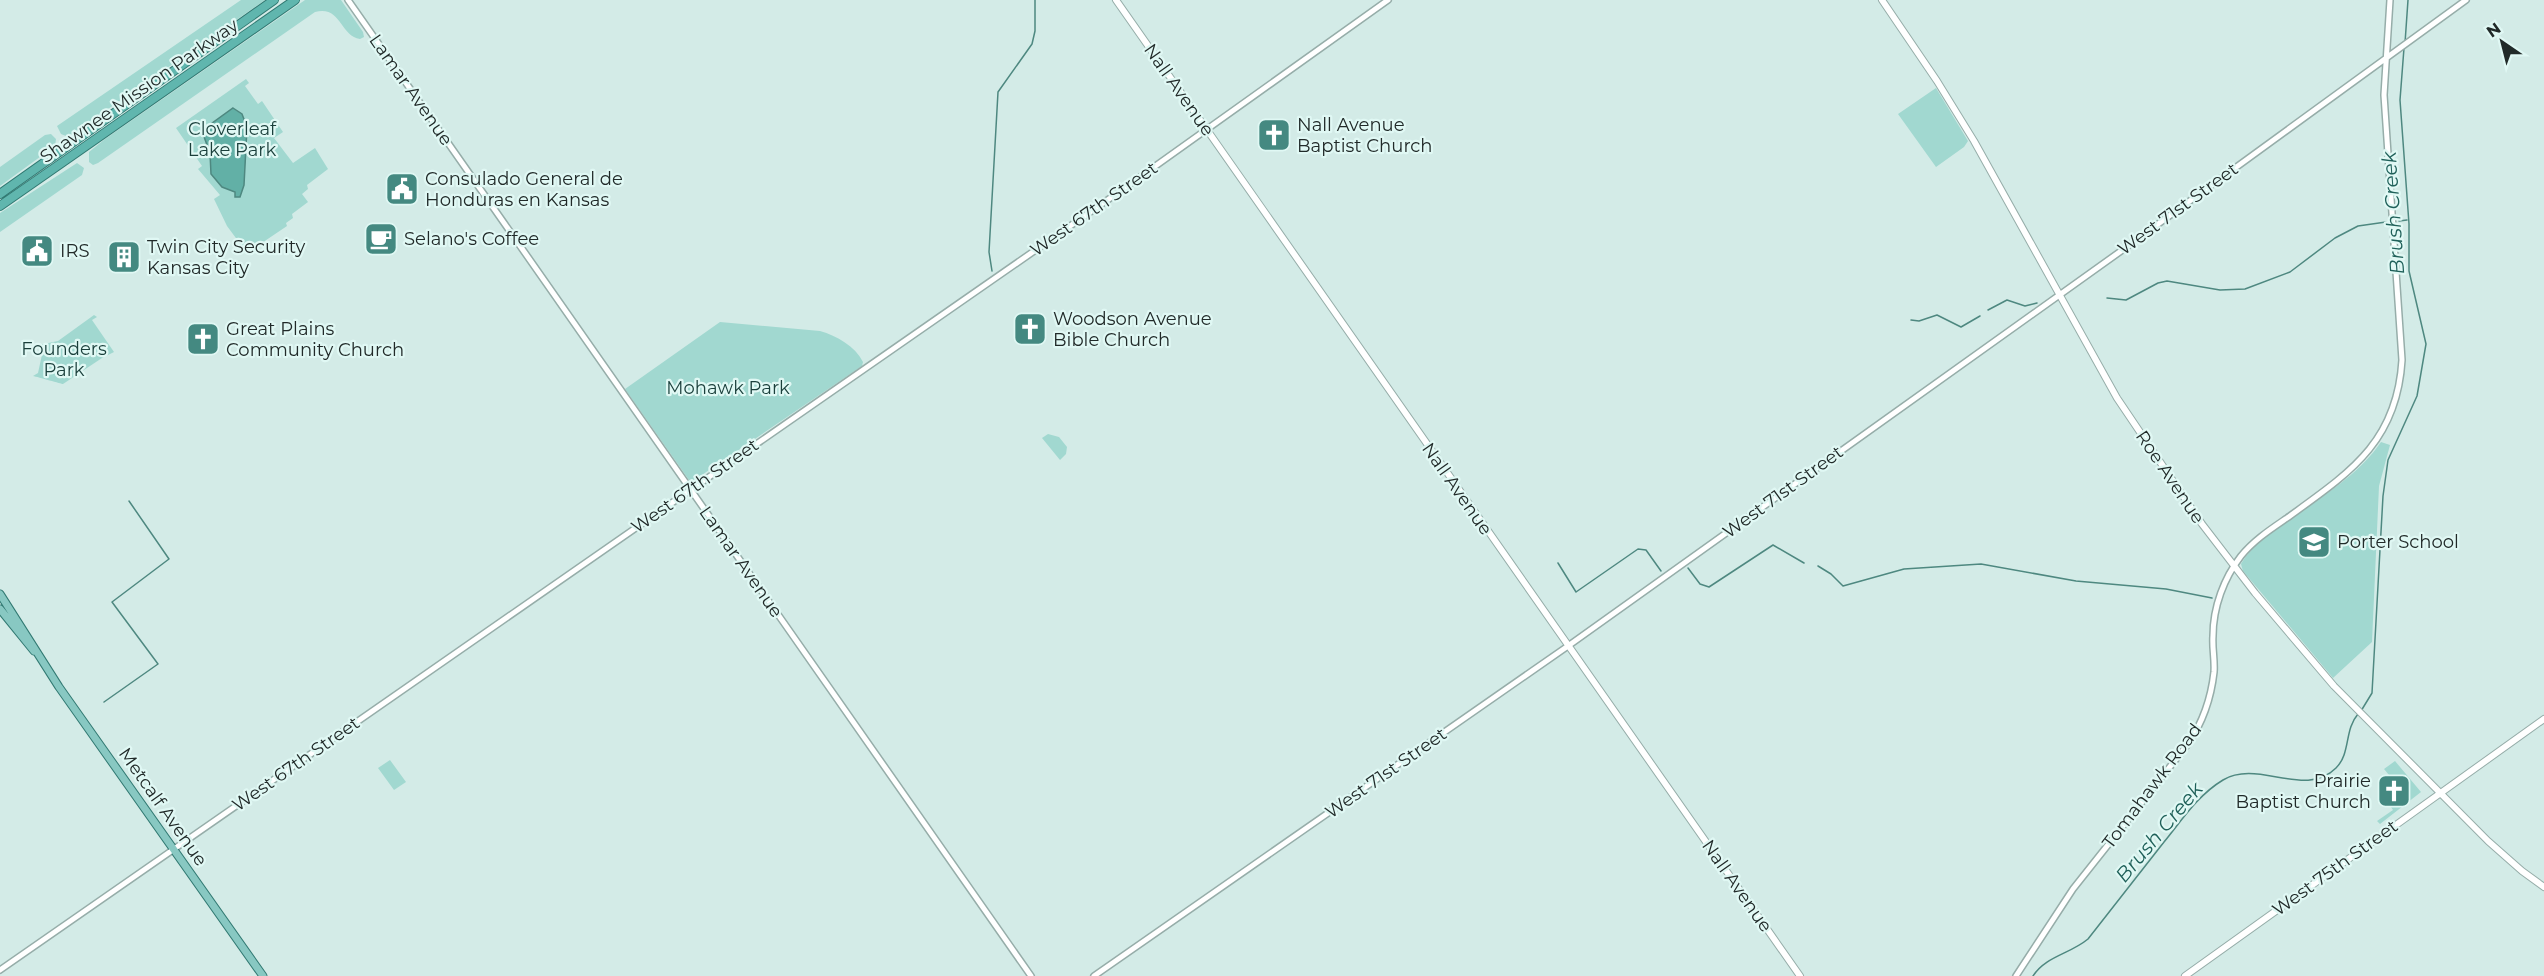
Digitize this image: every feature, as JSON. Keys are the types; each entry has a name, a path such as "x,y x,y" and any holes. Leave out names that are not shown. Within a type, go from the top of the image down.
{"highway":[{"name":"Shawnee Mission Parkway","path":"0,194 274,0"},
{"name":"Shawnee Mission Parkway","path":"0,206 296,0"},
{"path":"78,153 82,135"},
{"path":"61,164 66,146"}],"main road":[{"name":"Nall Avenue","path":"1116,0 1800,976"},
{"name":"Roe Avenue","path":"1882,0 1974,141 2059,296 2136,427 2182,497 2234,567 2284,628 2353,705 2439,793 2511,862 2544,887"},
{"name":"Metcalf Avenue","path":"0,594 30,638 38,656"},
{"name":"Metcalf Avenue","path":"0,609 38,656 263,976"},
{"name":"West 75th Street","path":"2185,976 2544,719"}],"street":[{"name":"Lamar Avenue","path":"348,0 1031,976"},
{"name":"West 67th Street","path":"0,970 1207,130 1388,0"},
{"name":"Tomahawk Road","path":"2016,976 2073,889 2188,744 2198,728 2207,708 2212,688 2213,626 2217,607 2224,583 2234,567 2256,540 2361,461 2378,439 2395,402 2402,360 2386,145 2385,59 2390,0"},
{"name":"West 71st Street","path":"1094,976 1568,646 2059,296 2466,0"}],"green space":[{"path":"241,0 265,0 72,134 66,136 61,134 57,126"},
{"path":"305,0 341,0 364,37 360,39 353,37 330,13 315,12 98,163 93,165 89,162 89,152 105,139"},
{"name":"Cloverleaf Lake Park","path":"246,79 249,83 245,86 258,104 262,101 283,132 274,138 293,163 315,148 328,169 307,185 308,189 302,194 308,202 292,214 293,218 286,223 287,226 247,253 227,226 214,199 220,195 198,169 202,166 176,128"},
{"path":"1936,88 1968,141 1964,147 1936,167 1898,114"},
{"path":"51,134 56,139 55,146 0,186 0,167 45,135"},
{"path":"77,163 84,168 82,175 0,232 0,213"},
{"name":"Founders Park","path":"94,315 97,317 92,320 114,352 63,384 33,376 38,373 43,350 38,348 39,345 58,341"},
{"name":"Mohawk Park","path":"720,322 820,331 845,342 863,362 862,366 693,481 689,480 625,389"},
{"path":"1048,434 1059,437 1067,447 1066,454 1060,460 1042,438"},
{"path":"2381,442 2390,445 2379,486 2372,642 2333,678 2243,571 2241,564 2261,541 2361,466"},
{"path":"390,760 406,782 394,790 378,768"},
{"path":"2395,761 2421,792 2380,824 2377,821 2393,810 2389,804 2404,793 2384,769"}],"shaded area":[{"path":"233,108 242,114 247,127 244,185 240,197 235,197 235,192 222,187 211,174 210,153 203,134 208,126"}],"waterway":[{"path":"992,271 989,252 998,92 1032,44 1035,31 1035,0"},
{"name":"Brush Creek","path":"2405,43 2408,0"},
{"name":"Brush Creek","path":"2361,711 2372,693 2383,496 2388,460 2417,396 2426,344 2409,271 2409,224 2400,100 2404,48"},
{"path":"2399,221 2407,220"},
{"path":"2107,298 2126,300 2158,283 2167,281 2220,290 2245,289 2290,272 2335,238 2358,226 2386,222"},
{"path":"1988,310 2007,300 2025,306 2037,303"},
{"path":"1911,320 1919,321 1937,315 1961,327 1980,316"},
{"path":"104,702 158,664 112,602 169,559 129,501"},
{"path":"1688,568 1700,584 1709,587 1773,545 1804,563"},
{"path":"1558,563 1576,592 1638,549 1646,550 1661,571"},
{"path":"1818,566 1831,574 1843,586 1904,569 1981,564 2076,581 2166,589 2212,598"},
{"name":"Brush Creek","path":"2033,976 2051,959 2088,939 2184,817 2214,786 2237,775 2266,775 2296,780 2324,777 2341,762 2351,727 2358,714"}],"place":[{"name":"Nall Avenue Baptist Church","path":"1274,135"},
{"name":"Consulado General de Honduras en Kansas","path":"402,189"},
{"name":"Selano's Coffee","path":"381,239"},
{"name":"IRS","path":"37,251"},
{"name":"Twin City Security Kansas City","path":"124,257"},
{"name":"Woodson Avenue Bible Church","path":"1030,329"},
{"name":"Great Plains Community Church","path":"203,339"},
{"name":"Porter School","path":"2314,542"},
{"name":"Prairie Baptist Church","path":"2394,791"}]}
